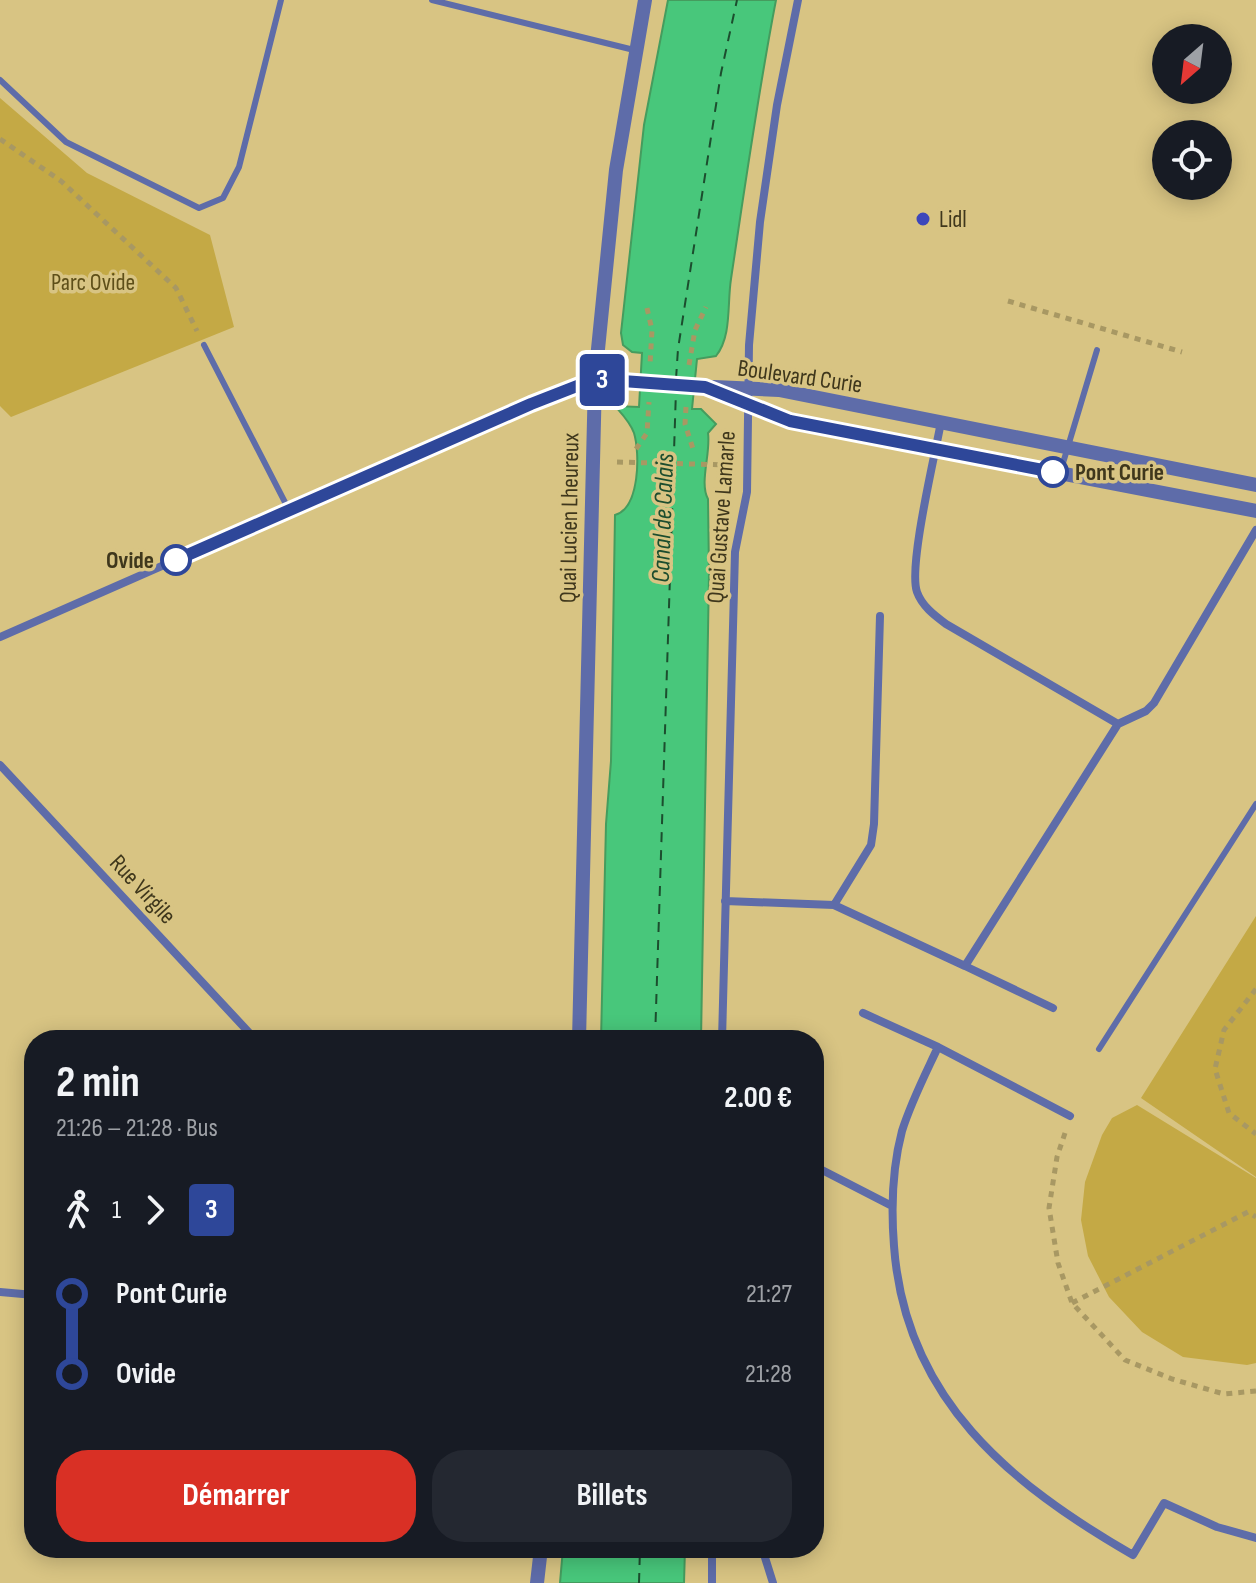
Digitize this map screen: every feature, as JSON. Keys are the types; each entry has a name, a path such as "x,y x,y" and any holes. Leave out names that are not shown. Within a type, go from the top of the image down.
{"street":[{"name":"Quai Lucien Lheureux","path":"579,1030 595,379 612,198 634,50 645,0"},
{"name":"Quai Gustave Lamarle","path":"722,1030 735,552 747,492 749,345 762,208 775,118 798,0"},
{"path":"0,637 595,379 705,387"},
{"name":"Boulevard Curie","path":"705,387 779,390 1256,485"},
{"name":"Boulevard Curie","path":"705,387 790,421 1256,511"},
{"path":"941,421 914,577 918,596 946,624 1118,724"},
{"path":"965,966 1118,724 1146,711 1154,703 1256,530"},
{"path":"834,905 871,845 873,835 880,616"},
{"name":"Rue Virgile","path":"0,765 247,1030"},
{"path":"725,901 834,905 1053,1008"},
{"path":"863,1013 938,1047 1070,1116"},
{"path":"938,1047 911,1105 902,1133 892,1206 897,1279 905,1311 922,1356 944,1395 968,1427 1015,1476 1052,1505 1133,1555 1164,1503 1217,1527 1256,1538"},
{"path":"824,1171 892,1206"},
{"path":"0,1292 24,1294"},
{"path":"537,1583 540,1558"},
{"path":"712,1558 712,1583"},
{"path":"765,1558 773,1583"}],"lane":[{"path":"0,80 66,142 199,208 223,198 239,167 281,0"},
{"path":"432,0 634,50"},
{"path":"204,345 289,510"},
{"path":"1060,473 1097,350"},
{"path":"1099,1049 1256,804"}],"path":[{"path":"0,139 61,181 176,288 204,345"},
{"path":"1008,301 1182,352"},
{"path":"617,462 730,465"},
{"path":"1256,989 1224,1030 1215,1069 1229,1113 1256,1134"},
{"path":"1070,1116 1057,1157 1049,1208 1058,1263 1072,1303 1125,1360 1172,1379 1224,1394 1256,1391"},
{"path":"1072,1303 1248,1212 1256,1217"}],"green space":[{"name":"Parc Ovide","path":"0,98 87,173 210,235 234,327 11,417 0,406"},
{"path":"1256,916 1256,1177 1141,1098"},
{"path":"1137,1105 1256,1178 1256,1363 1247,1365 1183,1357 1142,1332 1109,1297 1088,1256 1081,1220 1085,1182 1102,1135 1112,1118"}],"water":[{"name":"Canal de Calais","path":"668,0 776,0 741,209 725,339 716,356 697,359 692,409 701,409 716,424 708,433 705,485 709,573 701,1030 601,1030 606,824 611,761 615,515 623,510 634,491 637,466 634,433 615,406 639,407 642,353 632,352 623,345 621,333 644,125"},
{"path":"562,1558 685,1558 684,1583 560,1583"}],"ferry route":[{"path":"676,379 721,73 737,0"},
{"path":"655,1030 676,390"},
{"path":"639,1583 640,1558"}],"bus line":[{"name":"3","path":"176,560 531,404 595,379 705,387 790,421 1053,472"}],"place":[{"name":"Lidl","path":"923,219"},
{"name":"Pont Curie","path":"1053,472"},
{"name":"Ovide","path":"176,560"}]}
